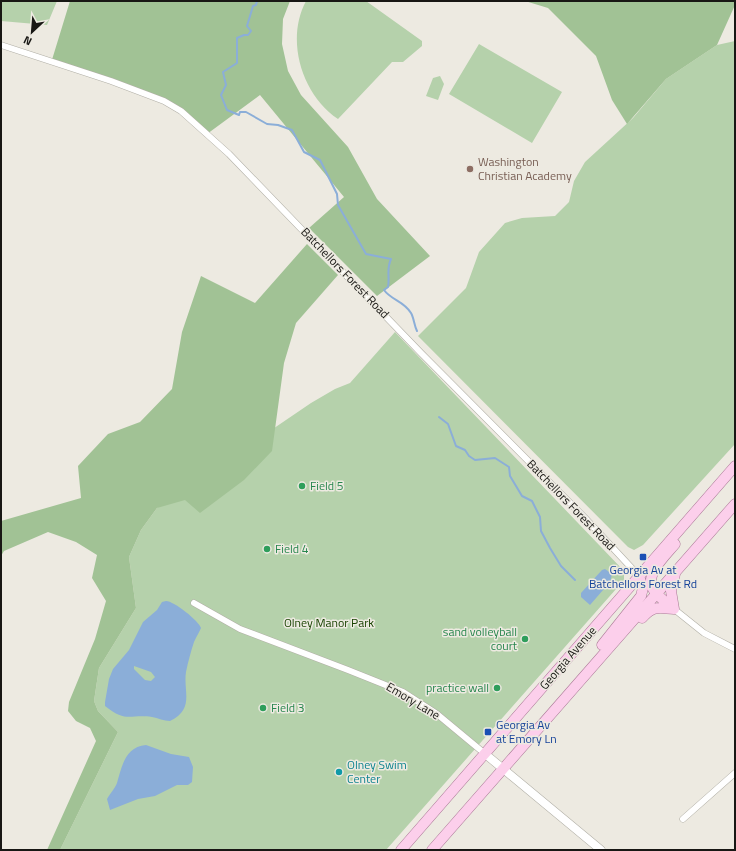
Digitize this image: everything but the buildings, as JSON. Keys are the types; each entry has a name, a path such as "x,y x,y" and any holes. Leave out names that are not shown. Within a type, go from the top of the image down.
{"main road":[{"name":"Georgia Avenue","path":"402,850 484,753 735,466"},
{"path":"674,609 656,593 650,582 652,574 690,526 714,490"},
{"name":"Georgia Avenue","path":"432,850 735,504"},
{"path":"674,609 671,591 678,568"},
{"path":"591,667 593,656 641,596 643,588 639,576"},
{"path":"615,640 639,623 652,609 660,607 674,609"}],"street":[{"name":"Batchellors Forest Road","path":"1,45 111,81 164,101 187,116 229,154 421,353 585,518 639,576"},
{"name":"Emory Lane","path":"194,602 240,629 403,692 437,714 601,850"},
{"path":"674,609 704,633 735,649"},
{"path":"683,819 735,773"}],"green space":[{"path":"1,1 57,1 47,25 1,21"},
{"path":"70,1 290,1 283,19 282,44 288,71 301,95 348,147 377,199 430,256 377,296 309,228 344,197 260,95 207,134 164,101 51,63"},
{"path":"306,1 366,1 422,41 422,46 403,62 392,62 338,119 325,109 315,96 301,66 297,49 297,33 300,16"},
{"path":"525,1 735,1 735,5 717,45 666,79 627,124 612,100 596,56 548,8"},
{"path":"735,41 735,444 643,545 634,550 628,547 418,336 466,288 479,252 505,223 522,218 555,216 569,202 574,181 585,162 633,118 666,79 717,45"},
{"path":"479,44 562,92 532,143 449,94"},
{"path":"440,76 444,84 438,100 426,96 433,78"},
{"path":"307,244 338,275 296,323 284,363 272,451 244,480 200,513 185,500 157,508 141,530 129,557 136,608 99,668 94,701 98,711 118,732 60,850 47,850 96,741 90,728 76,721 68,711 69,702 95,639 106,601 92,578 97,555 76,542 48,532 4,551 1,556 1,521 81,498 78,466 108,434 140,422 172,389 182,332 201,276 255,303"},
{"name":"Olney Manor Park","path":"395,332 624,571 624,580 386,850 60,850 118,732 98,711 94,701 99,668 136,608 129,557 141,530 157,508 311,403 335,389 350,383"}],"water":[{"path":"605,569 612,574 610,582 590,605 581,597 581,593 602,570"},
{"path":"166,601 175,604 191,616 201,628 194,642 186,672 186,699 183,711 170,721 144,716 123,716 105,706 109,679 113,669 129,650 143,622 157,610 162,602","holes":["134,666 151,672 155,677 151,681 145,680 134,669"]},
{"path":"146,745 171,754 189,757 193,767 192,782 188,785 177,785 155,796 138,799 110,810 107,799 117,783 126,758 133,749"}],"waterway":[{"path":"257,1 256,5 253,6 247,26 251,31 248,35 237,38 237,63 223,72 226,85 221,95 227,110 239,115 240,112 246,112 267,124 278,125 292,130 304,152 320,160 337,194 338,205 366,254 391,259 389,266 388,287 384,290 408,309 412,315 417,331"},
{"path":"439,417 448,424 456,446 465,450 469,456 475,460 495,458 509,467 510,476 522,496 532,501 540,517 541,531 550,548 561,566 575,580"}],"place":[{"name":"Washington Christian Academy","path":"470,169"},
{"name":"Field 5","path":"302,486"},
{"name":"Field 4","path":"267,549"},
{"name":"Georgia Av at Batchellors Forest Rd","path":"643,557"},
{"name":"sand volleyball court","path":"525,639"},
{"name":"practice wall","path":"497,688"},
{"name":"Field 3","path":"263,708"},
{"name":"Georgia Av at Emory Ln","path":"488,732"},
{"name":"Olney Swim Center","path":"339,772"}]}
